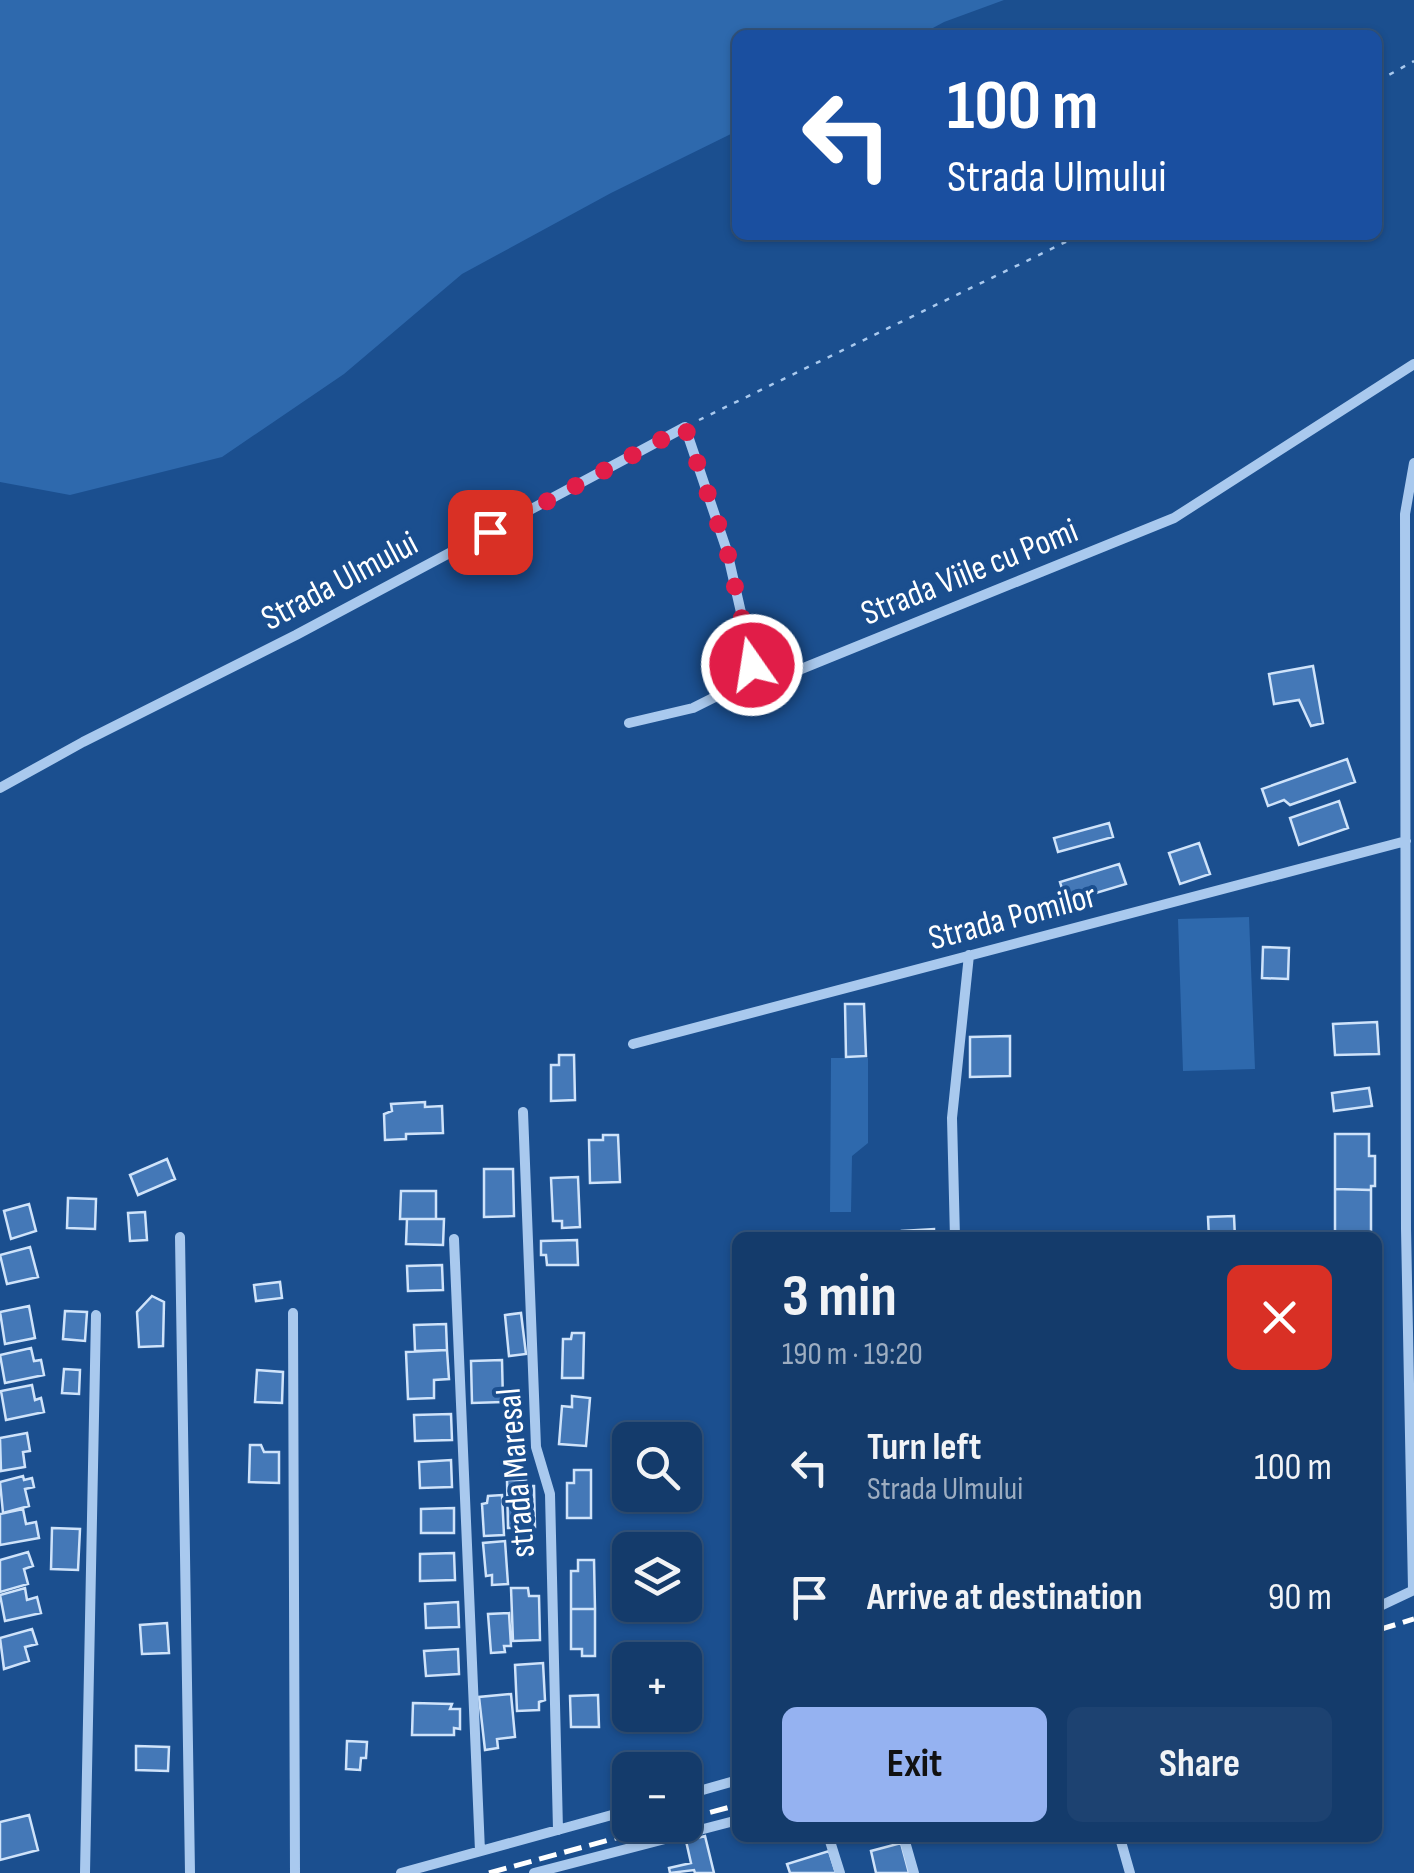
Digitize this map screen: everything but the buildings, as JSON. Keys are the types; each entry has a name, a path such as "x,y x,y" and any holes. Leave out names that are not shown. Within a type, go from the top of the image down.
{"street":[{"name":"Strada Viile cu Pomi","path":"629,723 693,708 735,687 748,692 776,677 1174,518 1414,364"},
{"path":"685,427 727,550 752,665 763,674 776,677"},
{"name":"Strada Ulmului","path":"0,788 83,742 296,636 685,427"},
{"path":"1382,1605 1414,1590 1406,1229 1406,841 1410,504 1414,463"},
{"path":"735,687 746,635"},
{"name":"Strada Pomilor","path":"633,1044 1406,841"},
{"path":"955,1232 952,1118 969,955"},
{"name":"strada Maresal","path":"523,1112 536,1447 550,1494 558,1830"},
{"path":"180,1237 190,1873"},
{"path":"454,1239 480,1851"},
{"path":"293,1313 294,1873"},
{"path":"85,1873 96,1314"},
{"path":"702,1790 732,1782"},
{"path":"401,1873 612,1815"},
{"path":"534,1873 732,1822"},
{"path":"830,1842 840,1873"},
{"path":"905,1842 914,1873"},
{"path":"1121,1842 1130,1873"}],"path":[{"path":"1382,79 1414,61"},
{"path":"685,427 1070,240"}],"shaded area":[{"path":"0,0 1004,0 929,30 732,30 732,133 611,193 462,274 344,374 222,457 70,495 0,482"},
{"path":"1249,917 1255,1069 1183,1071 1178,919"},
{"path":"831,1058 868,1058 868,1143 852,1156 851,1212 830,1212"}],"railway":[{"path":"1382,1629 1414,1619"},
{"path":"702,1815 732,1807"},
{"path":"489,1873 612,1839"}],"route":[{"path":"490,532 685,427 727,550 752,665"}]}
